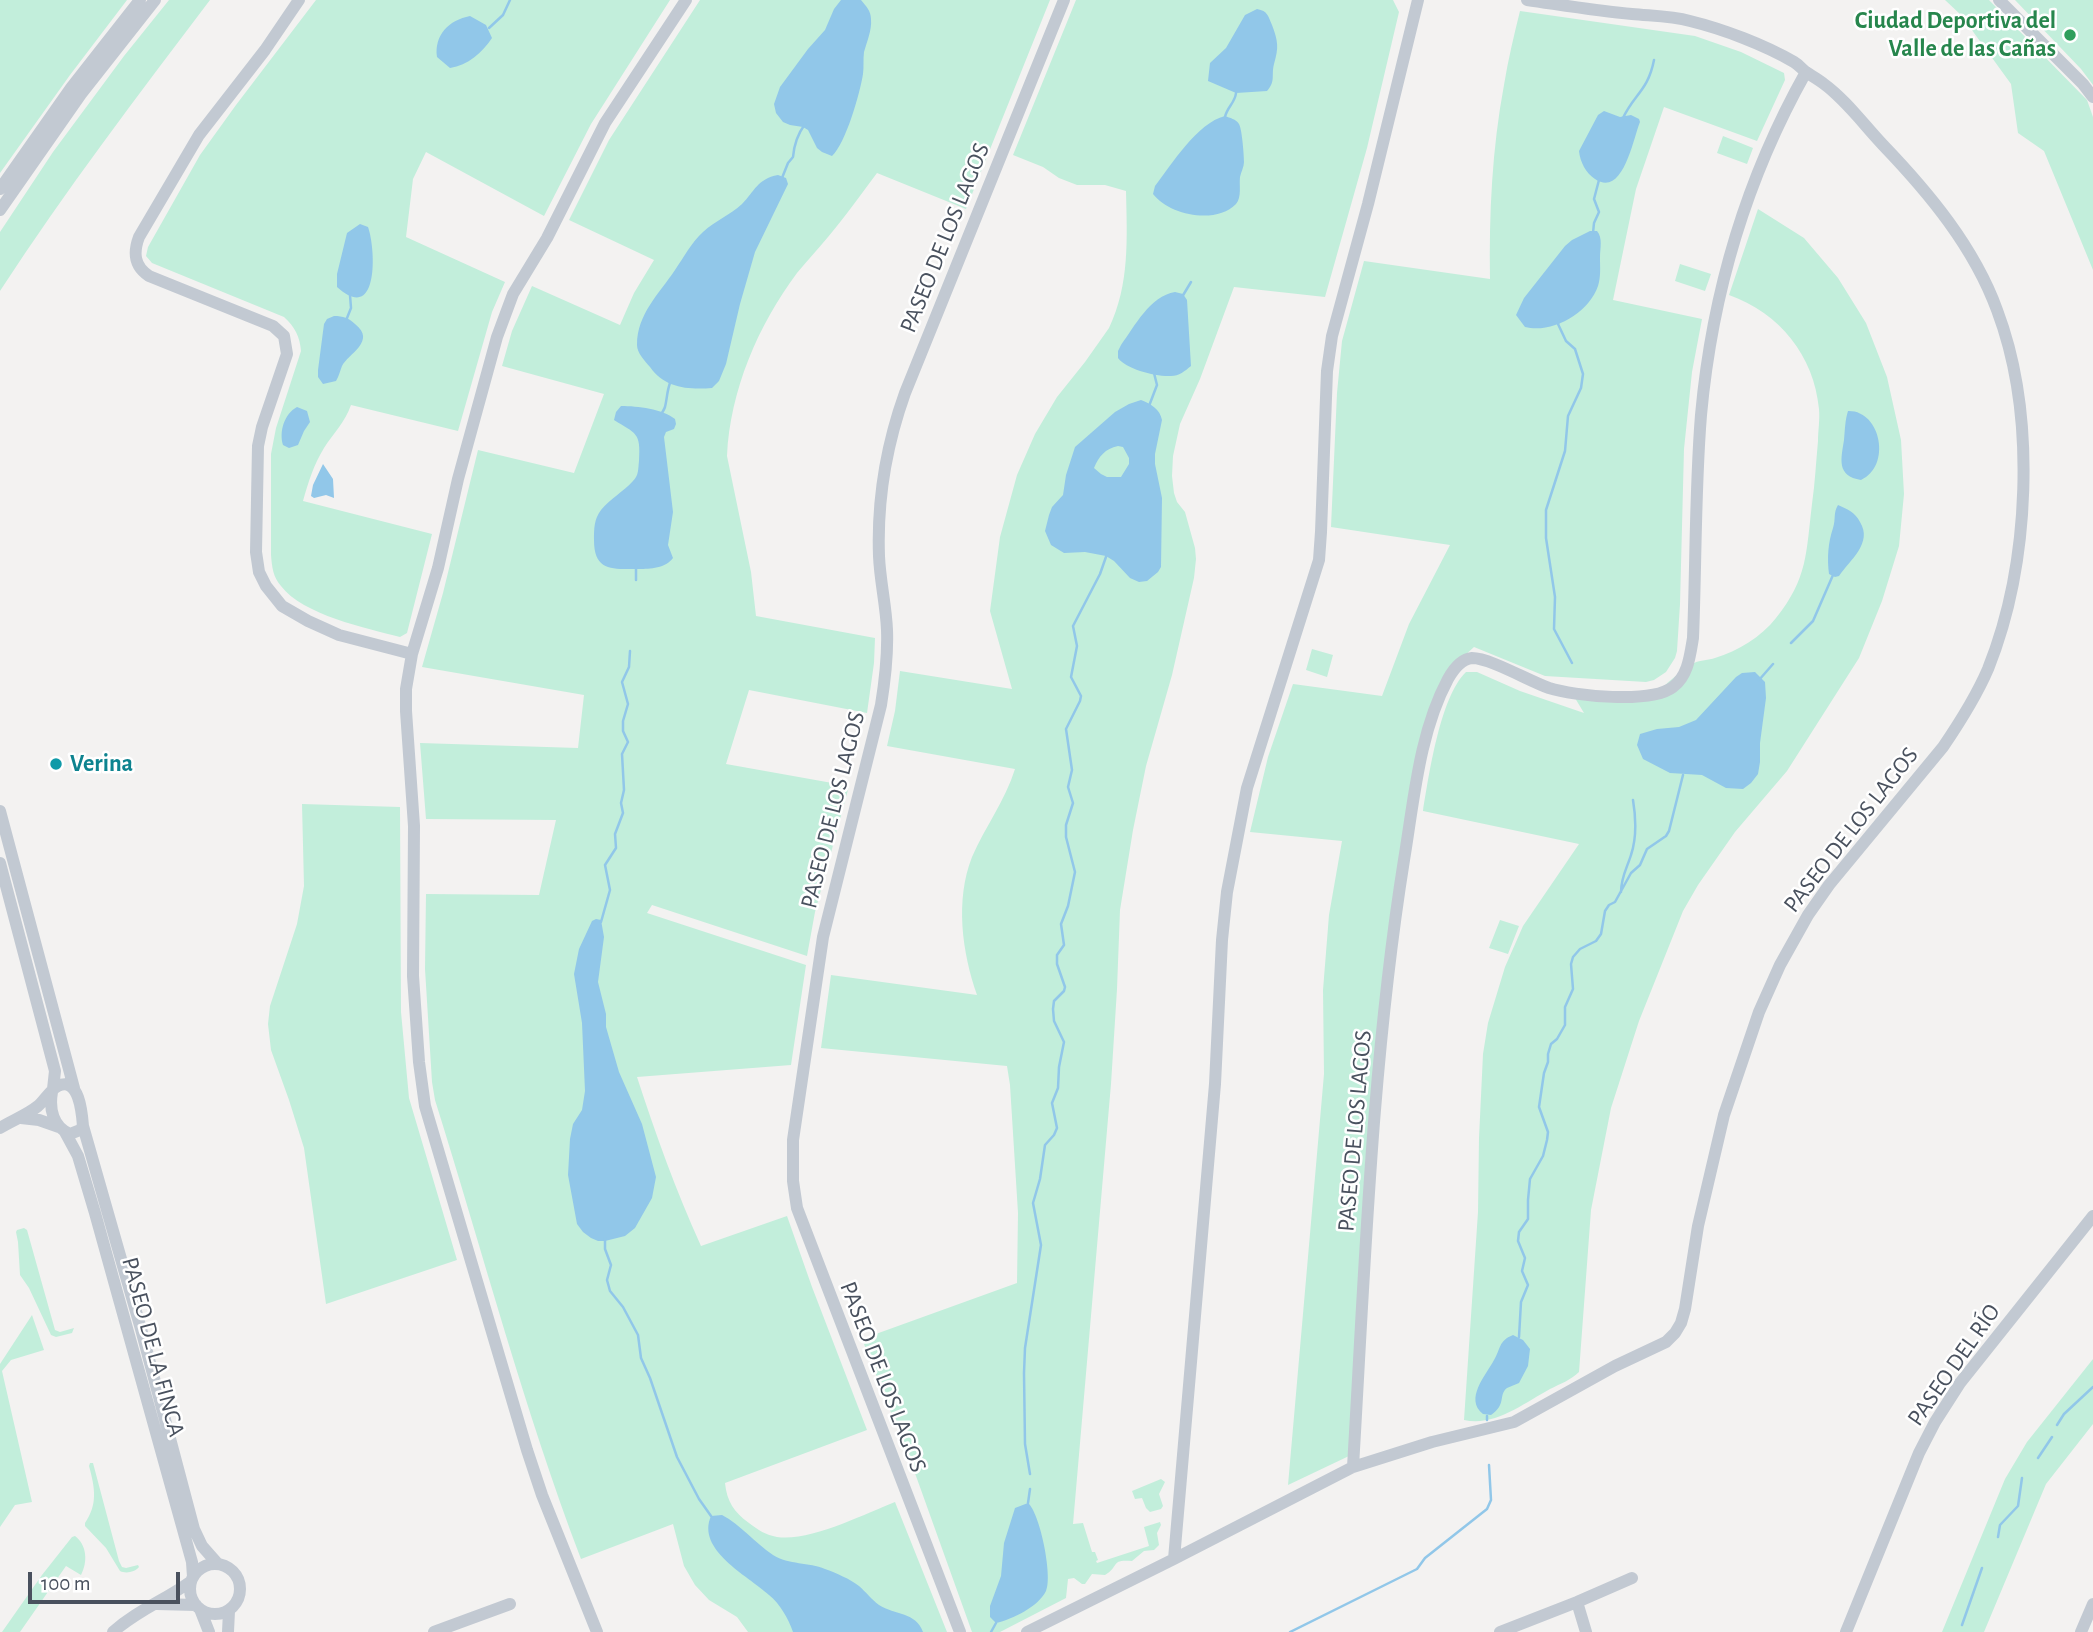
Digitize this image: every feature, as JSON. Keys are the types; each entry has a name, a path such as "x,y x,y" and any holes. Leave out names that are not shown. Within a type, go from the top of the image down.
{"street":[{"path":"0,189 71,88 140,0"},
{"path":"0,210 81,94 155,0"},
{"path":"299,0 265,50 199,135 139,237 134,256 139,267 149,276 274,326 284,336 287,354 262,427 256,468 256,552 259,572 265,586 282,606 323,629 412,654"},
{"path":"597,1632 542,1496 425,1106 413,976 414,826 406,689 412,654 435,579 458,479 497,337 513,294 547,238 605,123 685,0"},
{"name":"PASEO DE LOS LAGOS","path":"960,1632 797,1208 793,1181 793,1140 823,937 884,684 887,628 879,558 879,525 883,473 888,450 905,394 1064,0"},
{"path":"1174,1559 1215,1084 1227,892 1247,788 1319,560 1327,372 1332,336 1368,204 1418,0"},
{"name":"PASEO DE LOS LAGOS","path":"1027,1632 1353,1467 1432,1442 1514,1422 1659,1345 1675,1333 1685,1309 1698,1226 1724,1115 1759,1012 1780,965 1808,915 1829,885 1943,747 1984,677 1998,639 2017,553 2024,489 2021,404 2008,341 1997,309 1972,258 1932,201 1841,99 1796,63 1692,21 1527,0"},
{"path":"1999,0 2093,97"},
{"name":"PASEO DE LOS LAGOS","path":"1353,1467 1376,1098 1397,905 1418,775 1433,716 1452,672 1471,658 1549,688 1594,696 1652,695 1672,688 1683,676 1689,662 1693,638 1696,493 1702,412 1720,299 1727,265 1752,186 1775,130 1806,72"},
{"path":"0,811 74,1088 62,1085 21,1118 0,1128"},
{"path":"0,863 55,1071 53,1091"},
{"name":"PASEO DE LA FINCA","path":"74,1088 195,1530 202,1546 217,1563"},
{"name":"PASEO DE LA FINCA","path":"53,1091 51,1108 78,1156 192,1562 192,1579"},
{"path":"21,1118 38,1120 75,1133 83,1126"},
{"name":"PASEO DEL RÍO","path":"1846,1632 1919,1453 1935,1422 1960,1384 2093,1216"},
{"path":"113,1632 126,1621 154,1604 173,1594 208,1564 217,1563 229,1567 238,1577 241,1589 237,1601 229,1611 219,1614 209,1614 198,1607 154,1604"},
{"path":"1500,1632 1632,1578"},
{"path":"192,1579 190,1594 209,1632"},
{"path":"1577,1602 1586,1632"},
{"path":"434,1632 510,1604"},
{"path":"2081,1632 2093,1604"},
{"path":"228,1632 229,1611"}],"green space":[{"path":"0,0 127,0 0,173"},
{"path":"169,0 210,0 76,180 0,291 0,232 53,152"},
{"path":"316,0 670,0 591,124 544,216 426,152 413,179 406,237 505,282 492,312 458,431 351,405 317,461 303,501 432,534 407,633 400,637 353,625 304,605 281,586 272,568 271,454 276,428 301,351 294,328 284,317 152,263 146,256 148,247 200,155"},
{"path":"700,0 1050,0 966,209 877,173 783,293 759,337 740,383 729,432 727,456 751,572 756,616 875,638 867,713 749,690 726,764 849,786 815,912 807,956 652,905 647,913 806,965 791,1065 637,1077 667,1163 701,1246 787,1216 867,1430 725,1483 727,1496 739,1515 759,1530 777,1537 821,1531 895,1502 947,1632 748,1632 737,1617 709,1600 695,1585 684,1566 673,1524 581,1559 522,1388 435,1100 432,1082 425,969 426,894 539,895 556,820 426,819 420,743 578,748 584,695 422,667 478,450 574,473 604,394 502,366 512,331 532,286 620,325 634,293 654,260 569,220 609,140"},
{"path":"1076,0 1393,0 1399,12 1367,148 1325,297 1234,287 1200,379 1180,424 1173,456 1174,493 1185,512 1196,559 1172,675 1146,766 1120,910 1111,1084 1073,1524 1083,1523 1097,1563 1149,1546 1144,1527 1160,1522 1157,1533 1159,1545 1154,1550 1144,1551 1132,1561 1118,1562 1105,1575 1092,1574 1085,1584 1074,1578 1068,1579 1066,1598 1000,1632 972,1632 916,1476 862,1339 1017,1283 1018,1213 1007,1066 821,1048 831,975 977,995 964,944 964,891 972,857 1015,769 887,746 900,671 1012,689 990,611 1000,537 1017,475 1035,434 1057,397 1109,328 1121,295 1126,261 1126,191 1105,185 1077,185 1013,155"},
{"path":"1945,0 1989,0 2087,100 2093,117 2093,270 2044,151 2018,133 2011,84 1961,15"},
{"name":"Ciudad Deportiva del Valle de las Cañas","path":"2015,0 2093,0 2093,85 2081,69"},
{"path":"1520,11 1695,36 1741,52 1784,73 1785,80 1757,141 1664,107 1636,189 1613,300 1702,319 1692,372 1684,449 1680,604 1675,658 1666,672 1646,682 1545,676 1474,647 1450,669 1405,828 1349,1456 1288,1485 1324,1074 1323,990 1329,915 1342,841 1250,832 1268,757 1293,684 1382,696 1409,624 1450,545 1331,527 1342,341 1364,261 1490,279 1494,157 1507,66"},
{"path":"1723,136 1753,148 1747,164 1717,153"},
{"path":"1758,209 1804,238 1838,278 1866,323 1887,377 1901,440 1904,494 1899,546 1882,601 1859,658 1787,771 1735,832 1698,885 1683,911 1639,1021 1611,1108 1591,1210 1579,1372 1569,1380 1498,1417 1464,1420 1478,1212 1483,1054 1488,1023 1505,967 1523,926 1579,844 1423,811 1437,737 1449,699 1466,672 1477,672 1520,691 1584,713 1575,698 1649,699 1690,665 1724,655 1749,642 1770,625 1786,604 1804,564 1815,480 1819,409 1810,371 1791,339 1764,313 1729,295"},
{"path":"1680,264 1711,274 1705,291 1675,281"},
{"path":"1312,649 1333,655 1327,677 1306,670"},
{"path":"302,804 400,807 401,1012 409,1098 457,1260 326,1304 304,1148 271,1050 268,1024 270,1006 297,924 304,886"},
{"path":"1500,920 1519,926 1508,954 1489,948"},
{"path":"24,1228 27,1230 55,1330 60,1332 74,1328 72,1333 56,1337 51,1335 20,1275 16,1232"},
{"path":"32,1315 44,1350 11,1360 2,1371 32,1502 15,1505 0,1527 0,1364"},
{"path":"2093,1359 2093,1424 2046,1484 1984,1632 1942,1632 2005,1479 2027,1442"},
{"path":"90,1463 93,1463 119,1561 122,1567 126,1568 138,1565 133,1571 120,1571 106,1548 85,1526 94,1496"},
{"path":"1161,1479 1165,1482 1159,1494 1163,1506 1150,1512 1142,1498 1135,1499 1132,1491"},
{"path":"75,1536 82,1544 85,1554 81,1575 66,1566 20,1632 2,1632 42,1575"}],"water":[{"path":"841,0 861,0 869,11 871,23 856,105 842,140 832,156 817,148 808,130 783,122 776,113 774,104 780,87 825,30"},
{"path":"1257,9 1267,14 1277,40 1270,87 1267,91 1236,93 1208,81 1210,63 1226,48 1245,15"},
{"path":"470,16 486,25 492,38 474,58 450,68 437,57 438,42 450,25"},
{"path":"1604,111 1620,117 1631,115 1640,122 1620,174 1605,183 1589,174 1579,151 1598,115"},
{"path":"1225,116 1238,122 1242,136 1244,164 1236,204 1217,214 1205,216 1181,212 1160,201 1153,194 1155,186 1177,156 1195,135"},
{"path":"778,175 786,178 788,184 755,252 726,364 719,381 712,388 695,389 662,379 637,348 638,334 645,314 699,236 742,204 761,183"},
{"path":"360,224 368,227 373,266 367,291 361,297 351,296 337,287 337,274 347,233"},
{"path":"1590,231 1597,231 1601,240 1600,279 1587,305 1558,324 1525,327 1516,315 1524,298 1565,246"},
{"path":"1175,292 1183,294 1187,300 1191,366 1174,376 1165,376 1142,372 1122,362 1118,358 1118,351 1138,321 1158,299"},
{"path":"334,316 350,320 361,330 363,336 359,347 342,366 336,381 323,384 318,377 318,370 324,324"},
{"path":"1141,400 1148,403 1157,410 1162,420 1155,454 1162,498 1161,567 1147,581 1139,582 1130,578 1106,556 1085,552 1064,553 1051,545 1045,531 1052,507 1063,495 1075,447 1115,412","holes":["1113,447 1123,447 1129,464 1121,477 1107,477 1094,468 1106,451"]},
{"path":"621,406 650,409 675,419 674,429 666,432 664,437 673,512 668,545 673,558 658,567 613,568 601,563 595,550 594,528 599,513 633,481 638,472 638,439 632,431 614,420"},
{"path":"297,407 307,411 310,422 298,445 289,448 283,445 282,429 289,414"},
{"path":"1848,411 1859,413 1868,419 1878,440 1877,463 1871,473 1861,480 1847,475 1842,466"},
{"path":"323,464 333,479 334,498 326,495 314,498 311,496"},
{"path":"1838,505 1856,516 1864,537 1854,557 1839,576 1835,577 1829,574 1828,556"},
{"path":"1755,672 1765,682 1766,698 1758,774 1751,783 1743,789 1726,788 1702,775 1670,773 1643,759 1637,745 1640,734 1679,727 1696,720 1736,677 1742,673"},
{"path":"601,920 604,937 598,982 606,1014 606,1027 619,1072 642,1124 656,1177 652,1198 635,1228 625,1236 605,1241 591,1238 577,1224 568,1175 573,1124 582,1110 585,1091 582,1023 574,974 579,949 592,921"},
{"path":"1513,1335 1523,1340 1530,1349 1528,1366 1519,1383 1504,1391 1496,1411 1491,1415 1483,1414 1476,1401 1478,1387 1502,1343"},
{"path":"1028,1503 1037,1519 1044,1546 1048,1584 1042,1597 1024,1612 996,1623 990,1617 990,1606 1001,1576 1004,1543 1015,1508"},
{"path":"722,1515 773,1555 834,1572 859,1586 879,1605 910,1617 923,1632 793,1632 773,1599 717,1551 708,1528 711,1516"}],"waterway":[{"path":"489,28 503,15 510,0"},
{"path":"1623,118 1648,79 1654,60"},
{"path":"1225,117 1236,93"},
{"path":"782,178 805,124"},
{"path":"1593,233 1599,212 1594,199 1599,180"},
{"path":"1182,297 1191,282"},
{"path":"347,318 351,308 350,295"},
{"path":"1559,321 1566,341 1575,349 1583,374 1581,388 1568,416 1565,451 1546,510 1546,538 1555,597 1554,629 1572,663"},
{"path":"1149,406 1157,385 1154,373"},
{"path":"660,416 665,407 670,383"},
{"path":"1030,1474 1025,1444 1025,1348 1041,1245 1033,1203 1045,1145 1057,1128 1052,1103 1058,1088 1064,1042 1054,1021 1053,1009 1054,1001 1065,987 1057,964 1057,955 1064,945 1061,924 1075,872 1066,837 1066,825 1073,803 1068,787 1072,770 1066,729 1081,696 1071,677 1077,646 1073,626 1100,574 1107,554"},
{"path":"636,567 636,580"},
{"path":"1791,643 1813,621 1833,575"},
{"path":"601,922 610,890 605,865 616,848 615,834 623,813 622,754 628,742 623,731 623,721 628,704 622,682 629,667 630,651"},
{"path":"1759,680 1773,664"},
{"path":"1519,1337 1521,1302 1528,1285 1522,1271 1525,1258 1518,1241 1519,1232 1528,1219 1530,1179 1543,1156 1547,1140 1548,1132 1539,1107 1551,1044 1565,1025 1565,1007 1573,989 1573,957 1580,949 1596,941 1601,934 1605,911 1615,902 1631,873 1640,865 1647,849 1666,836 1683,775"},
{"path":"1621,892 1634,841 1633,800"},
{"path":"605,1238 605,1249 611,1265 607,1280 610,1291 623,1307 638,1335 641,1358 677,1457 711,1516"},
{"path":"2057,1425 2064,1414 2093,1387"},
{"path":"2038,1458 2052,1437"},
{"path":"1290,1632 1417,1569 1425,1558 1487,1509 1491,1500 1489,1465"},
{"path":"1998,1537 2000,1525 2018,1506 2022,1478"},
{"path":"1028,1503 1030,1489"},
{"path":"1962,1625 1982,1568"},
{"path":"991,1632 996,1623"}],"place":[{"name":"Ciudad Deportiva del Valle de las Cañas","path":"2070,35"},
{"name":"Verina","path":"56,764"}]}
